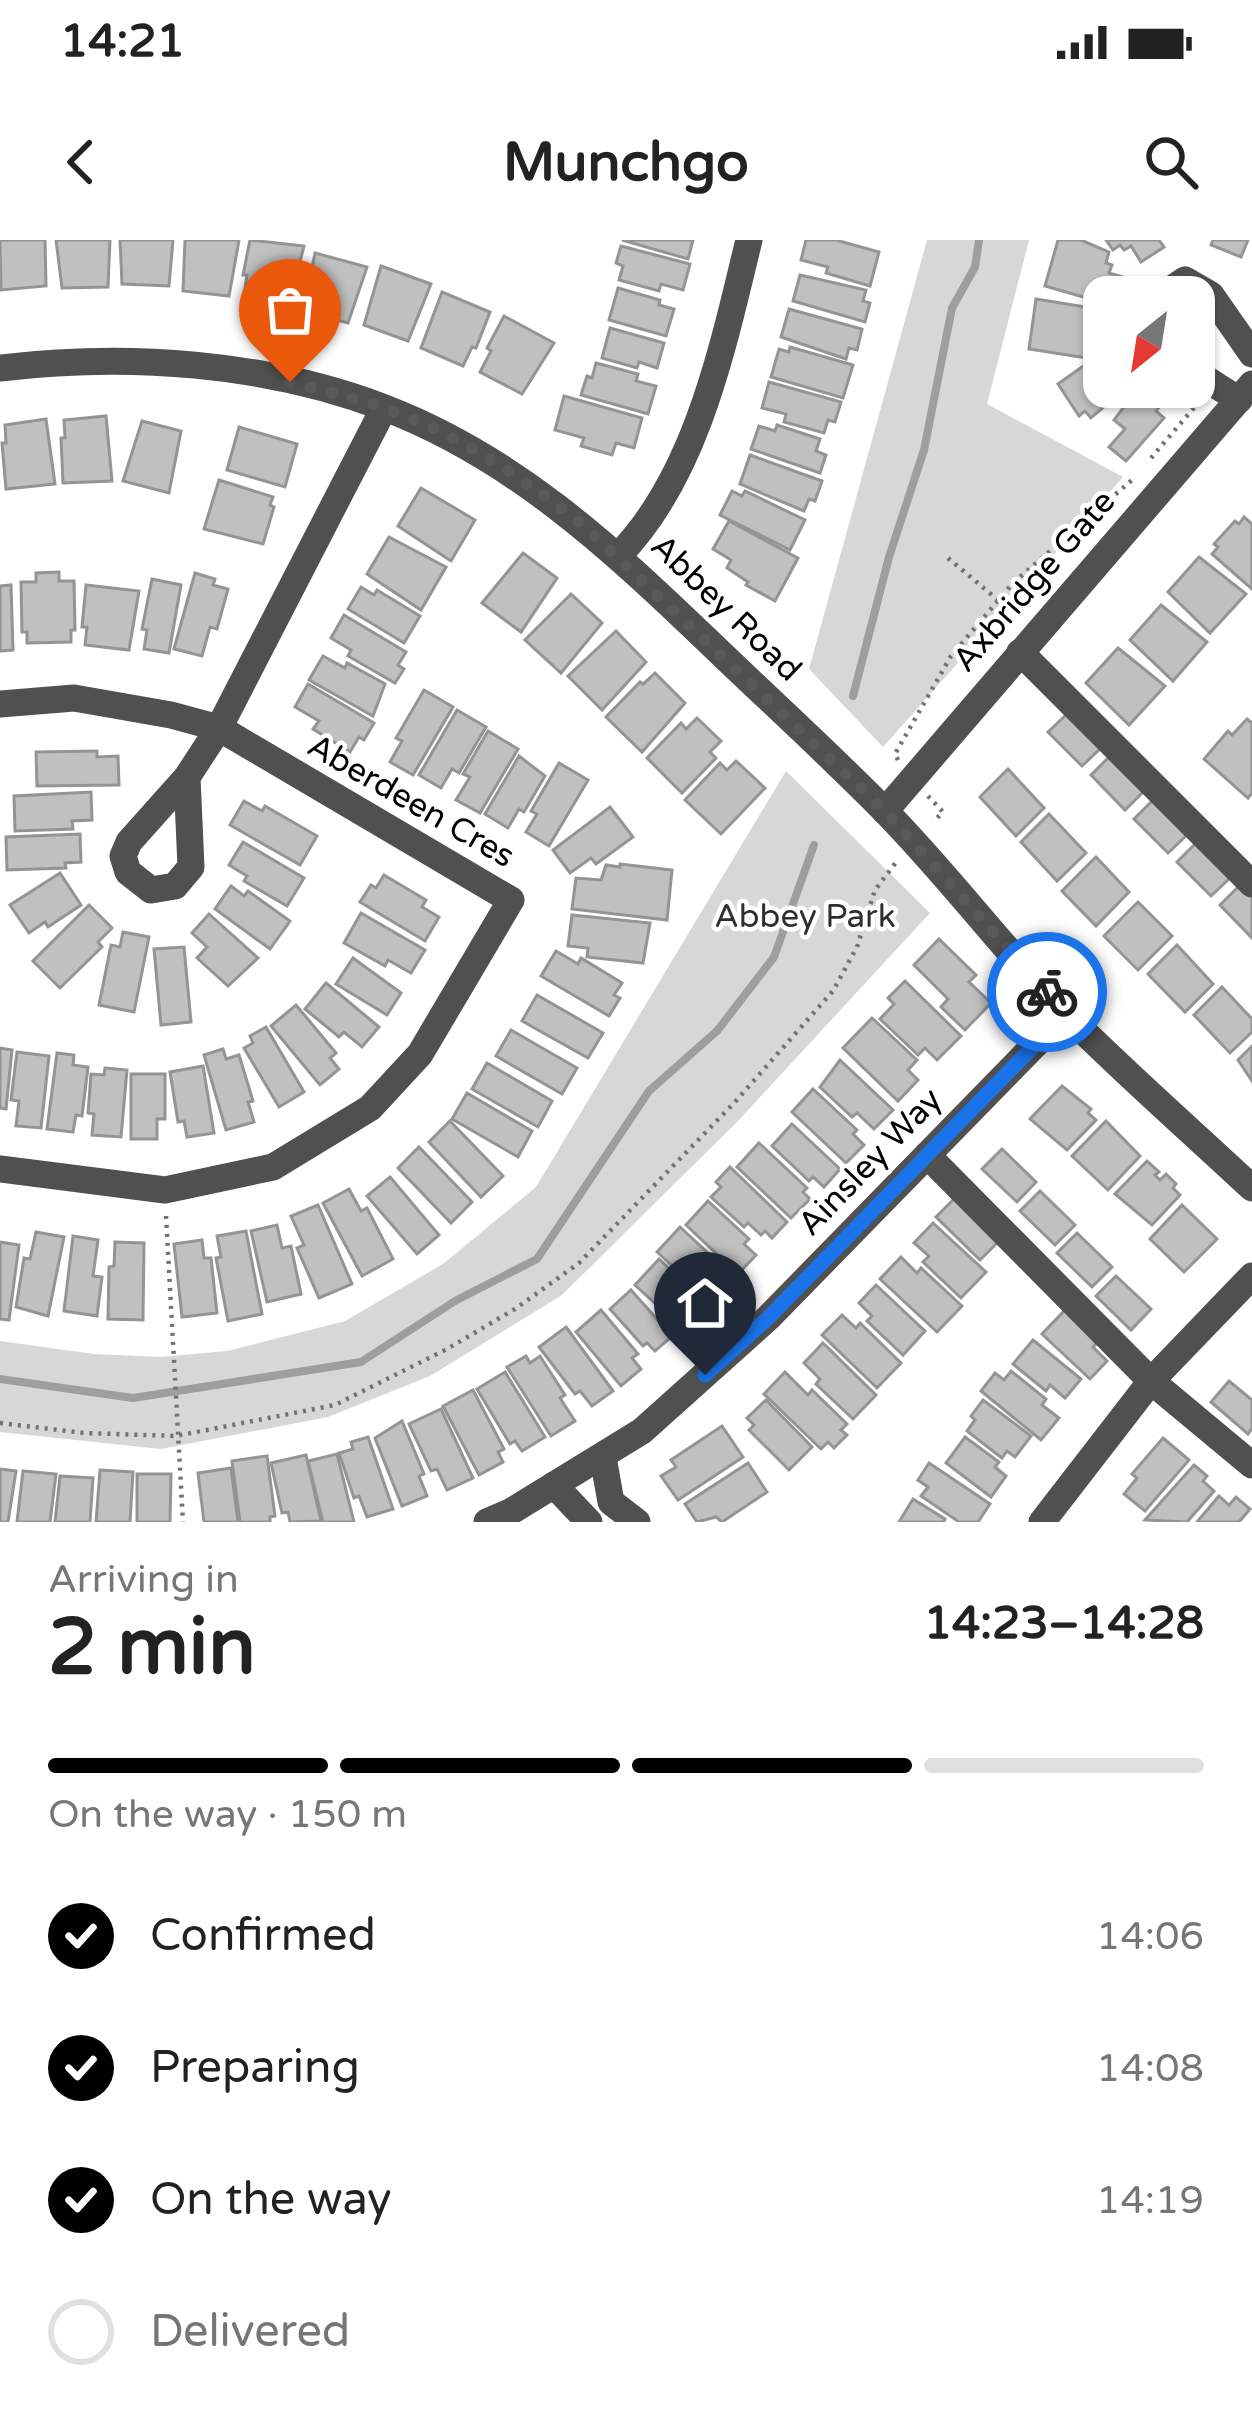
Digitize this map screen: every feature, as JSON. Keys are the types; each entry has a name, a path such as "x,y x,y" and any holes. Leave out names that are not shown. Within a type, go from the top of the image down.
{"street":[{"path":"619,555 676,479 705,397 749,240"},
{"path":"1215,301 1252,354"},
{"name":"Abbey Road","path":"0,368 67,360 238,370 384,408 471,449 534,487 619,555 885,811 1066,1013 1252,1188"},
{"name":"Axbridge Gate","path":"885,811 1245,392 1215,381"},
{"path":"187,777 219,728 384,408"},
{"path":"1020,652 1252,884"},
{"name":"Aberdeen Cres","path":"0,704 74,698 219,728 511,900 420,1054 370,1108 273,1167 165,1190 0,1169"},
{"name":"Ainsley Way","path":"487,1522 642,1431 768,1318 1066,1013"},
{"path":"927,1155 1151,1381 1252,1465"},
{"path":"1046,1520 1151,1381 1252,1276"},
{"path":"602,1456 611,1502 637,1522"},
{"path":"554,1485 589,1522"}],"path":[{"path":"1147,464 1184,408"},
{"path":"911,780 896,754 951,656 1012,583 1133,480"},
{"path":"948,558 998,600"},
{"path":"0,1423 84,1433 176,1436 335,1405 514,1309 579,1263 735,1102 833,991 857,947 875,890 890,870"},
{"path":"165,1190 183,1522"}],"green space":[{"path":"927,240 1029,240 987,404 1123,477 883,747 809,669"},
{"name":"Abbey Park","path":"786,771 930,913 737,1122 562,1295 430,1376 328,1417 161,1449 0,1432 0,1341 160,1357 227,1351 345,1321 443,1264 536,1187"}],"building":[{"path":"0,240 45,240 46,286 1,290"},
{"path":"56,240 110,240 108,287 62,288"},
{"path":"120,240 173,240 169,286 122,284"},
{"path":"185,240 239,240 229,296 183,291"},
{"path":"250,240 304,246 289,304 244,295"},
{"path":"622,240 693,240 688,259"},
{"path":"806,240 836,240 879,252 870,286 801,260"},
{"path":"1058,240 1081,240 1109,252 1109,273 1119,276 1083,276 1083,297 1045,286"},
{"path":"1106,240 1159,240 1164,247 1141,262 1131,246 1113,250"},
{"path":"1213,240 1248,240 1241,257 1211,245"},
{"path":"621,246 690,264 683,290 661,284 659,291 619,280 623,266 616,263"},
{"path":"315,253 367,267 348,323 303,311"},
{"path":"381,266 431,284 408,341 364,325"},
{"path":"800,275 866,290 863,301 870,303 865,322 793,301"},
{"path":"618,288 674,309 666,336 609,320"},
{"path":"442,292 490,312 463,366 421,348"},
{"path":"1036,299 1083,307 1083,357 1029,349"},
{"path":"789,309 862,329 857,350 849,348 846,359 781,337"},
{"path":"504,316 554,343 522,394 480,372"},
{"path":"610,328 664,343 657,368 602,358"},
{"path":"790,347 853,365 843,398 771,377 779,349 789,352"},
{"path":"596,363 638,374 636,381 656,386 648,414 581,395"},
{"path":"1083,366 1083,408 1103,408 1091,418 1085,411 1079,416 1058,384"},
{"path":"769,382 841,402 835,422 828,420 824,433 784,422 786,414 762,408"},
{"path":"564,396 642,418 634,448 616,443 612,455 581,446 584,438 555,430"},
{"path":"1123,408 1159,408 1156,411 1164,418 1126,461 1109,447 1125,429 1114,420"},
{"path":"106,416 112,481 63,483 64,420"},
{"path":"46,419 55,484 6,489 5,425"},
{"path":"142,421 181,431 169,493 123,481"},
{"path":"777,425 820,439 816,451 826,455 820,473 751,449 759,426 775,431"},
{"path":"239,427 297,444 285,487 227,470"},
{"path":"750,455 822,481 815,501 809,499 804,511 740,484"},
{"path":"219,480 273,497 263,544 204,529"},
{"path":"421,488 475,520 451,561 398,526"},
{"path":"732,491 742,496 745,491 805,520 790,550 720,515"},
{"path":"1244,517 1252,524 1252,589 1212,554 1218,547 1214,544"},
{"path":"729,521 798,558 775,601 746,585 727,568 731,560 713,549"},
{"path":"389,537 446,567 421,610 367,574"},
{"path":"523,553 557,578 521,632 482,603"},
{"path":"1199,557 1246,594 1210,633 1168,592"},
{"path":"59,572 59,581 74,581 71,642 27,643 27,632 22,632 21,582 36,582 36,573"},
{"path":"195,573 228,589 217,629 210,627 202,656 174,649"},
{"path":"152,579 181,585 169,653 144,649 147,630 142,629"},
{"path":"11,585 13,650 0,651 0,586"},
{"path":"86,585 139,591 129,650 85,645"},
{"path":"361,587 374,595 377,590 420,616 404,643 348,609"},
{"path":"571,594 602,623 561,673 525,640"},
{"path":"1161,605 1207,642 1173,681 1130,640"},
{"path":"344,615 406,652 398,665 404,669 395,683 348,656 351,650 331,638"},
{"path":"616,631 646,662 602,710 568,676"},
{"path":"1118,648 1165,686 1129,725 1086,683"},
{"path":"323,656 385,684 373,716 309,680"},
{"path":"655,673 685,703 642,752 606,717"},
{"path":"308,684 374,723 350,752 313,729 319,721 295,707"},
{"path":"424,690 453,707 413,775 390,762 402,741 396,738"},
{"path":"457,710 486,727 459,773 452,769 441,788 419,775"},
{"path":"1069,712 1103,746 1082,766 1048,732"},
{"path":"697,718 721,741 710,752 716,758 682,793 647,758 681,723 686,729"},
{"path":"1247,719 1252,723 1252,793 1248,798 1204,759 1228,731 1232,735"},
{"path":"488,731 518,749 480,813 456,800 470,777 463,774"},
{"path":"97,751 97,757 118,756 119,785 37,786 36,752"},
{"path":"1111,755 1146,789 1125,810 1091,775"},
{"path":"519,756 545,776 524,812 519,809 508,828 485,814"},
{"path":"736,761 765,788 721,834 685,800 720,763 727,770"},
{"path":"559,763 588,780 549,846 526,832 537,814 531,811"},
{"path":"1008,769 1044,808 1016,836 980,797"},
{"path":"91,792 92,820 72,821 73,829 15,831 14,796"},
{"path":"1154,799 1189,833 1168,853 1134,819"},
{"path":"244,801 262,811 265,806 317,836 300,865 230,825"},
{"path":"610,807 633,837 596,864 591,858 570,873 553,850"},
{"path":"1049,814 1086,853 1057,881 1021,842"},
{"path":"80,834 81,862 65,863 66,868 7,870 6,837"},
{"path":"243,842 304,878 287,906 244,881 247,876 229,865"},
{"path":"1197,842 1232,876 1211,896 1177,862"},
{"path":"1096,857 1129,892 1096,926 1062,891"},
{"path":"606,865 672,870 667,920 572,909 576,878 601,880"},
{"path":"60,873 81,905 48,927 45,922 29,933 10,905"},
{"path":"384,875 426,900 422,907 439,917 425,941 360,902"},
{"path":"1240,885 1252,897 1252,938 1220,905"},
{"path":"231,886 244,896 248,891 290,921 270,949 215,909"},
{"path":"1138,902 1172,936 1138,970 1104,936"},
{"path":"89,905 112,928 98,942 102,947 60,988 33,961"},
{"path":"361,913 425,950 411,973 388,960 385,966 344,943"},
{"path":"209,914 258,958 228,986 197,958 207,947 192,933"},
{"path":"572,915 650,923 643,963 587,957 588,948 568,946"},
{"path":"123,932 149,937 134,1012 99,1005 111,945 120,947"},
{"path":"939,939 976,975 969,982 991,1003 965,1030 941,1007 948,999 914,965"},
{"path":"1177,945 1213,984 1185,1012 1148,974"},
{"path":"184,947 191,1022 161,1025 154,949"},
{"path":"556,951 578,964 581,958 622,983 614,995 620,998 609,1016 541,976"},
{"path":"353,958 401,993 387,1015 336,984"},
{"path":"905,981 961,1036 937,1060 925,1048 918,1055 880,1019 894,1004 888,998"},
{"path":"326,983 379,1027 362,1047 344,1032 339,1037 305,1009"},
{"path":"1222,987 1252,1019 1252,1032 1230,1053 1194,1015"},
{"path":"537,995 603,1033 588,1058 522,1021"},
{"path":"296,1005 336,1053 330,1058 339,1069 320,1085 271,1026"},
{"path":"872,1018 917,1060 908,1070 918,1080 898,1101 843,1048"},
{"path":"266,1027 304,1092 279,1107 244,1048 253,1043 250,1036"},
{"path":"511,1030 577,1068 562,1094 496,1056"},
{"path":"1252,1046 1252,1081 1238,1060"},
{"path":"0,1048 12,1050 6,1109 0,1108"},
{"path":"223,1049 226,1059 239,1055 253,1101 248,1102 254,1122 226,1130 204,1055"},
{"path":"17,1052 49,1056 41,1128 16,1126 19,1101 11,1100"},
{"path":"57,1053 74,1055 73,1065 88,1067 82,1116 76,1115 73,1132 47,1129"},
{"path":"840,1060 893,1110 874,1129 857,1113 852,1117 820,1087"},
{"path":"487,1063 552,1101 538,1127 472,1089"},
{"path":"203,1066 214,1133 187,1137 184,1121 178,1122 170,1072"},
{"path":"105,1068 127,1070 121,1137 92,1135 94,1114 88,1113 91,1074 104,1075"},
{"path":"131,1074 165,1074 165,1119 157,1119 157,1139 131,1139"},
{"path":"1062,1086 1091,1109 1088,1113 1096,1120 1067,1150 1030,1119"},
{"path":"813,1089 857,1130 853,1134 864,1145 846,1163 792,1112"},
{"path":"467,1093 532,1131 518,1157 452,1119"},
{"path":"450,1121 503,1176 481,1197 429,1142"},
{"path":"1106,1121 1140,1156 1108,1190 1072,1156"},
{"path":"792,1124 840,1169 824,1187 813,1177 809,1181 772,1146"},
{"path":"759,1143 807,1188 803,1192 810,1199 791,1218 737,1167"},
{"path":"419,1147 472,1202 451,1223 398,1168"},
{"path":"1002,1149 1036,1182 1017,1202 982,1169"},
{"path":"1147,1161 1159,1172 1155,1175 1160,1180 1166,1174 1176,1184 1173,1188 1180,1195 1152,1225 1115,1194"},
{"path":"730,1167 787,1222 772,1238 748,1223 744,1227 711,1197 721,1187 716,1182"},
{"path":"390,1177 439,1235 417,1254 367,1196"},
{"path":"349,1189 361,1211 367,1208 393,1259 362,1276 323,1203"},
{"path":"1040,1191 1075,1225 1055,1245 1020,1211"},
{"path":"955,1198 1004,1236 980,1260 936,1217"},
{"path":"708,1201 749,1239 744,1244 756,1255 738,1274 686,1225"},
{"path":"318,1205 352,1284 319,1298 297,1248 304,1245 291,1216"},
{"path":"1182,1205 1217,1239 1184,1272 1150,1239"},
{"path":"933,1223 986,1272 961,1298 923,1262 929,1256 914,1243"},
{"path":"277,1225 282,1248 291,1246 301,1294 267,1302 251,1231"},
{"path":"680,1227 736,1279 717,1299 709,1291 705,1296 657,1252"},
{"path":"246,1231 262,1314 228,1321 216,1258 221,1257 217,1236"},
{"path":"36,1232 64,1237 48,1316 16,1307 24,1258 30,1259"},
{"path":"1077,1233 1112,1267 1092,1287 1057,1253"},
{"path":"73,1236 98,1240 93,1276 102,1277 97,1316 64,1311"},
{"path":"202,1240 204,1258 211,1258 217,1313 182,1317 174,1244"},
{"path":"0,1242 19,1245 9,1320 0,1319"},
{"path":"115,1242 144,1243 143,1320 108,1319 109,1267 114,1266"},
{"path":"901,1257 917,1273 921,1268 962,1306 937,1332 880,1279"},
{"path":"659,1259 697,1294 693,1299 705,1310 685,1331 635,1285"},
{"path":"1116,1276 1151,1309 1131,1330 1096,1296"},
{"path":"876,1285 925,1331 903,1355 867,1321 872,1316 859,1303"},
{"path":"631,1290 672,1336 655,1351 647,1343 643,1346 610,1309"},
{"path":"1066,1309 1099,1341 1093,1347 1107,1361 1090,1379 1042,1334"},
{"path":"601,1310 638,1354 632,1358 641,1369 621,1386 576,1332"},
{"path":"842,1315 856,1328 860,1323 901,1363 877,1388 822,1335"},
{"path":"566,1327 613,1391 592,1406 580,1391 575,1394 539,1347"},
{"path":"1033,1340 1081,1379 1065,1398 1050,1385 1046,1391 1013,1364"},
{"path":"823,1343 876,1395 853,1419 816,1384 820,1379 804,1363"},
{"path":"526,1356 530,1363 540,1356 575,1421 551,1436 507,1367"},
{"path":"1011,1371 1046,1399 1042,1405 1059,1418 1041,1440 981,1391 995,1373 1004,1380"},
{"path":"505,1372 545,1437 522,1451 515,1441 510,1444 477,1389"},
{"path":"785,1372 847,1424 841,1430 847,1435 834,1448 828,1442 821,1449 764,1394"},
{"path":"1229,1381 1252,1400 1248,1434 1211,1402"},
{"path":"473,1390 504,1449 498,1452 503,1462 479,1475 443,1406"},
{"path":"766,1400 812,1447 789,1470 749,1430 754,1425 747,1418"},
{"path":"983,1400 1031,1436 1015,1457 1007,1451 1002,1458 967,1431"},
{"path":"441,1409 473,1478 447,1490 437,1469 431,1471 409,1424"},
{"path":"402,1421 424,1474 419,1476 427,1496 402,1506 375,1438"},
{"path":"722,1426 743,1457 678,1500 661,1476 676,1467 671,1460"},
{"path":"368,1437 393,1509 367,1517 359,1496 354,1498 339,1453 353,1449 351,1442"},
{"path":"965,1437 999,1462 995,1467 1006,1476 991,1497 946,1463"},
{"path":"1163,1438 1189,1460 1145,1511 1124,1494 1137,1478 1132,1474"},
{"path":"337,1454 354,1522 323,1522 308,1461"},
{"path":"306,1455 321,1521 290,1522 288,1512 282,1513 271,1463"},
{"path":"267,1456 275,1516 270,1522 240,1522 232,1461"},
{"path":"748,1463 767,1492 722,1522 716,1517 697,1522 685,1504"},
{"path":"929,1463 990,1504 978,1522 959,1522 921,1496 928,1487 918,1480"},
{"path":"1194,1465 1214,1491 1187,1522 1145,1520"},
{"path":"231,1468 238,1522 204,1522 198,1473"},
{"path":"0,1469 16,1471 8,1522 0,1522"},
{"path":"100,1470 133,1472 130,1522 96,1522"},
{"path":"23,1471 56,1474 50,1522 17,1522"},
{"path":"137,1474 171,1474 170,1522 137,1522"},
{"path":"60,1476 93,1478 90,1522 55,1522"},
{"path":"1219,1496 1229,1505 1236,1497 1250,1509 1239,1522 1197,1522"},
{"path":"913,1499 945,1519 944,1522 899,1522"}],"waterway":[{"path":"853,696 889,557 924,450 952,308 975,267 979,240"},
{"path":"0,1379 133,1398 361,1362 455,1301 537,1259 649,1091 717,1031 774,957 814,845"}],"way so far":[{"path":"290,382 384,408 471,449 534,487 583,525 885,811 1047,992"}],"route":[{"path":"705,1375 768,1318 1066,1013 1047,992"}]}
